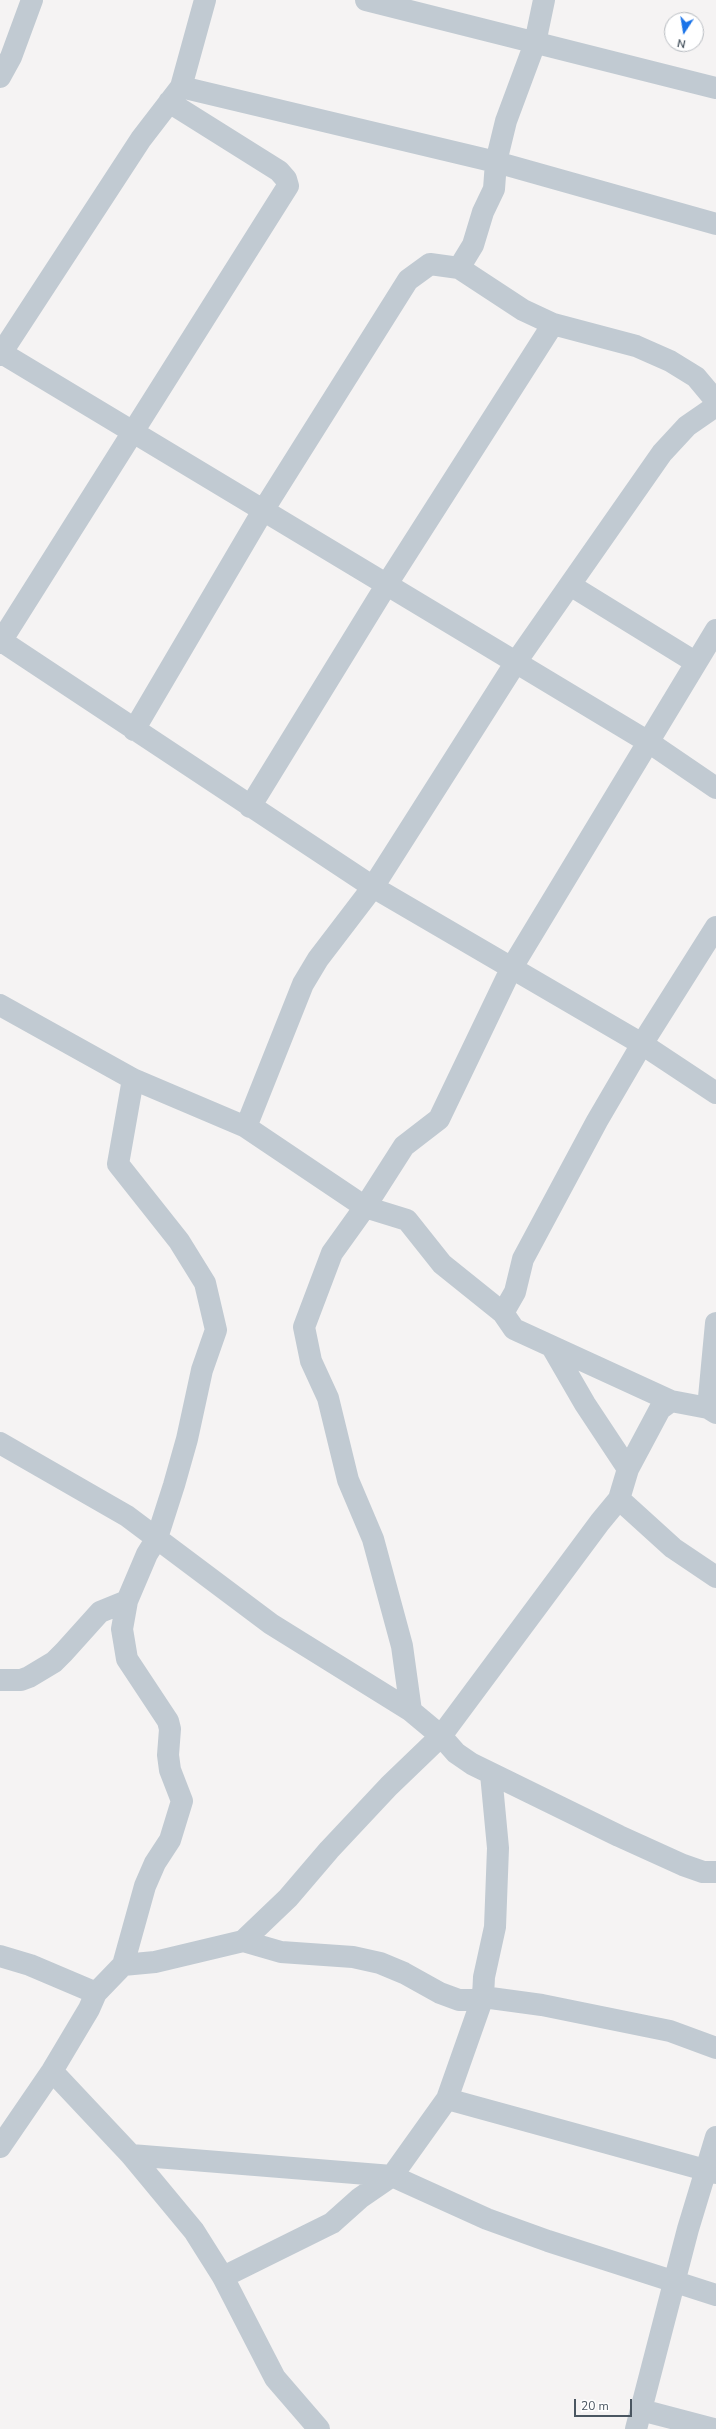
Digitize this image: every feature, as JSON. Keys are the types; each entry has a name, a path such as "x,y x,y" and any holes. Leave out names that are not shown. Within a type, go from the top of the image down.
{"street":[{"path":"0,77 11,57 32,0"},
{"path":"205,0 175,94 142,139 0,353 264,509 650,743 716,788"},
{"path":"366,0 716,88"},
{"path":"459,268 473,245 483,212 494,189 496,162 506,121 535,43 544,0"},
{"path":"175,94 496,162 716,224"},
{"path":"175,94 279,171 288,186 0,641 373,887 511,969 642,1044 716,1093"},
{"path":"134,730 264,509 408,280 430,264 459,268 523,310 553,324 636,346 670,361 696,377 716,401"},
{"path":"250,807 387,584 553,324"},
{"path":"246,1127 303,984 322,953 373,887 516,662 662,453 688,426 716,406"},
{"path":"570,585 695,662"},
{"path":"411,1711 402,1646 373,1539 348,1480 328,1398 311,1361 304,1327 332,1253 365,1207 404,1146 439,1119 511,969 650,743 695,662 716,630"},
{"path":"503,1313 515,1292 523,1259 597,1121 642,1044 716,927"},
{"path":"0,1005 133,1080 246,1127 365,1207 407,1220 442,1264 503,1313 514,1330 671,1401 712,1411 716,1323"},
{"path":"0,2147 52,2071 90,2009 96,1993 123,1965 145,1886 155,1863 170,1840 182,1801 175,1788 168,1755 170,1729 168,1721 127,1659 122,1629 127,1602 147,1554 157,1538 187,1439 202,1370 216,1330 205,1283 179,1241 118,1164 133,1080"},
{"path":"552,1347 585,1404 628,1469"},
{"path":"243,1941 288,1898 329,1850 389,1786 441,1736 600,1522 620,1499 628,1469 660,1409 671,1401"},
{"path":"0,1443 127,1516 271,1624 411,1711 441,1736 456,1753 491,1774 683,1866 703,1872 716,1872"},
{"path":"620,1499 673,1548 716,1577"},
{"path":"0,1680 21,1680 54,1662 100,1612 127,1602"},
{"path":"223,2277 332,2223 360,2198 392,2176 447,2099 483,1997 497,1900 498,1848 491,1774"},
{"path":"123,1965 155,1962 243,1941 281,1952 354,1957 380,1963 404,1973 434,1990 460,2000 473,2000 483,1997 542,2005 670,2031 716,2048"},
{"path":"0,1956 30,1965 96,1993"},
{"path":"52,2071 131,2155 194,2231 223,2277 275,2378 319,2429"},
{"path":"447,2099 711,2171"},
{"path":"714,2429 638,2419 674,2283 711,2171 716,2137"},
{"path":"131,2155 392,2176 493,2221 674,2283 716,2295"}]}
